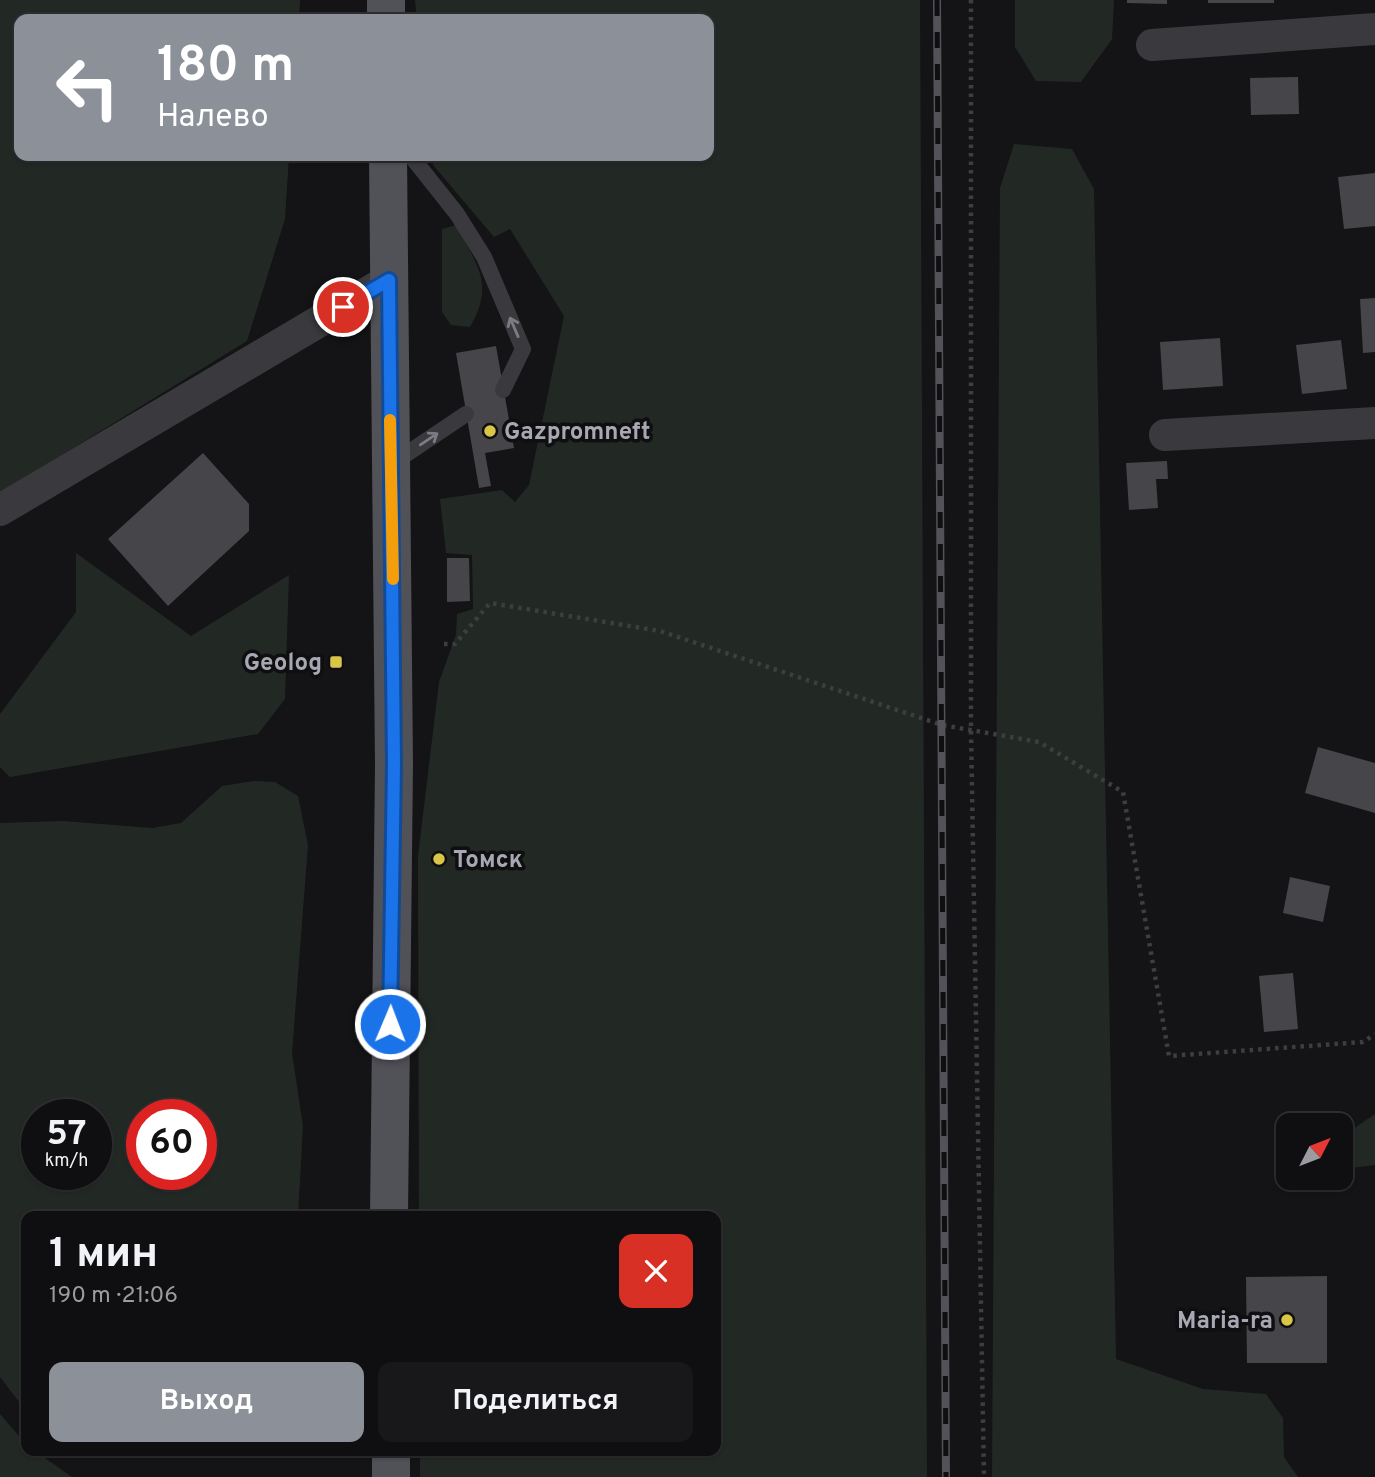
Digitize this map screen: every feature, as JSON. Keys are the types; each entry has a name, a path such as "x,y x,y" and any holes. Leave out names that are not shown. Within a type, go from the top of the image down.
{"main road":[{"path":"388,161 394,765 389,1211"},
{"path":"391,1456 391,1477"}],"street":[{"path":"1152,45 1375,29"},
{"path":"0,510 389,280"},
{"path":"1165,435 1375,423"}],"lane":[{"path":"415,161 457,214 484,257 523,349 503,390"},
{"path":"391,464 466,414"}],"path":[{"path":"971,0 971,731 984,1477"},
{"path":"444,645 455,644 490,603 660,631 942,725 1039,742 1123,792 1169,1056 1363,1042 1375,1034"}],"shaded area":[{"path":"0,0 300,0 299,14 14,14 14,161 289,161 285,219 247,341 0,493"},
{"path":"415,0 920,0 927,1477 420,1477 420,1456 721,1456 721,1211 419,1211 418,856 439,682 456,635 457,614 473,609 472,555 446,553 440,499 502,490 515,502 529,485 564,316 510,229 494,237 432,161 714,161 714,14 416,14"},
{"path":"1015,0 1114,0 1112,39 1081,82 1036,81 1015,47"},
{"path":"1014,144 1072,149 1094,189 1116,1359 1203,1389 1266,1394 1283,1418 1284,1457 1298,1477 992,1477 1000,188"},
{"path":"456,225 476,264 482,286 481,299 470,327 451,325 442,312 442,229"},
{"path":"76,553 191,636 289,575 285,699 258,734 10,777 0,767 0,714 76,612"},
{"path":"254,781 275,782 298,796 308,845 292,1053 303,1126 298,1211 21,1211 21,1404 0,1377 0,823 63,821 152,828 181,823 222,786"},
{"path":"1375,1114 1375,1165 1353,1168 1353,1129"},
{"path":"0,1414 21,1438 21,1456 42,1456 72,1477 0,1477"}],"building":[{"path":"1127,0 1167,0 1167,4 1127,3"},
{"path":"1208,0 1274,0 1274,3 1208,3"},
{"path":"1298,77 1299,114 1251,115 1250,78"},
{"path":"1375,173 1375,226 1344,229 1338,177"},
{"path":"1375,298 1375,352 1363,353 1360,299"},
{"path":"1220,338 1223,386 1163,390 1160,342"},
{"path":"1341,340 1347,389 1302,394 1296,345"},
{"name":"Gazpromneft","path":"496,346 514,448 485,453 491,486 479,488 456,353"},
{"path":"203,453 249,504 249,531 168,606 108,539"},
{"path":"1167,461 1168,479 1156,479 1158,508 1129,510 1126,463"},
{"path":"447,558 469,558 470,601 447,602"},
{"path":"1318,747 1375,763 1375,813 1305,793"},
{"path":"1290,877 1330,886 1323,922 1283,913"},
{"path":"1293,973 1298,1029 1264,1032 1259,976"},
{"name":"Maria-ra","path":"1327,1276 1327,1363 1247,1363 1246,1277"}],"railway":[{"path":"937,0 946,1477"}],"slow traffic":[{"path":"390,420 393,579"}],"place":[{"name":"Gazpromneft","path":"490,431"},
{"name":"Geolog","path":"336,662"},
{"name":"Томск","path":"439,859"},
{"name":"Maria-ra","path":"1287,1320"}],"route":[{"path":"343,307 389,280 394,673 390,1024"}]}
